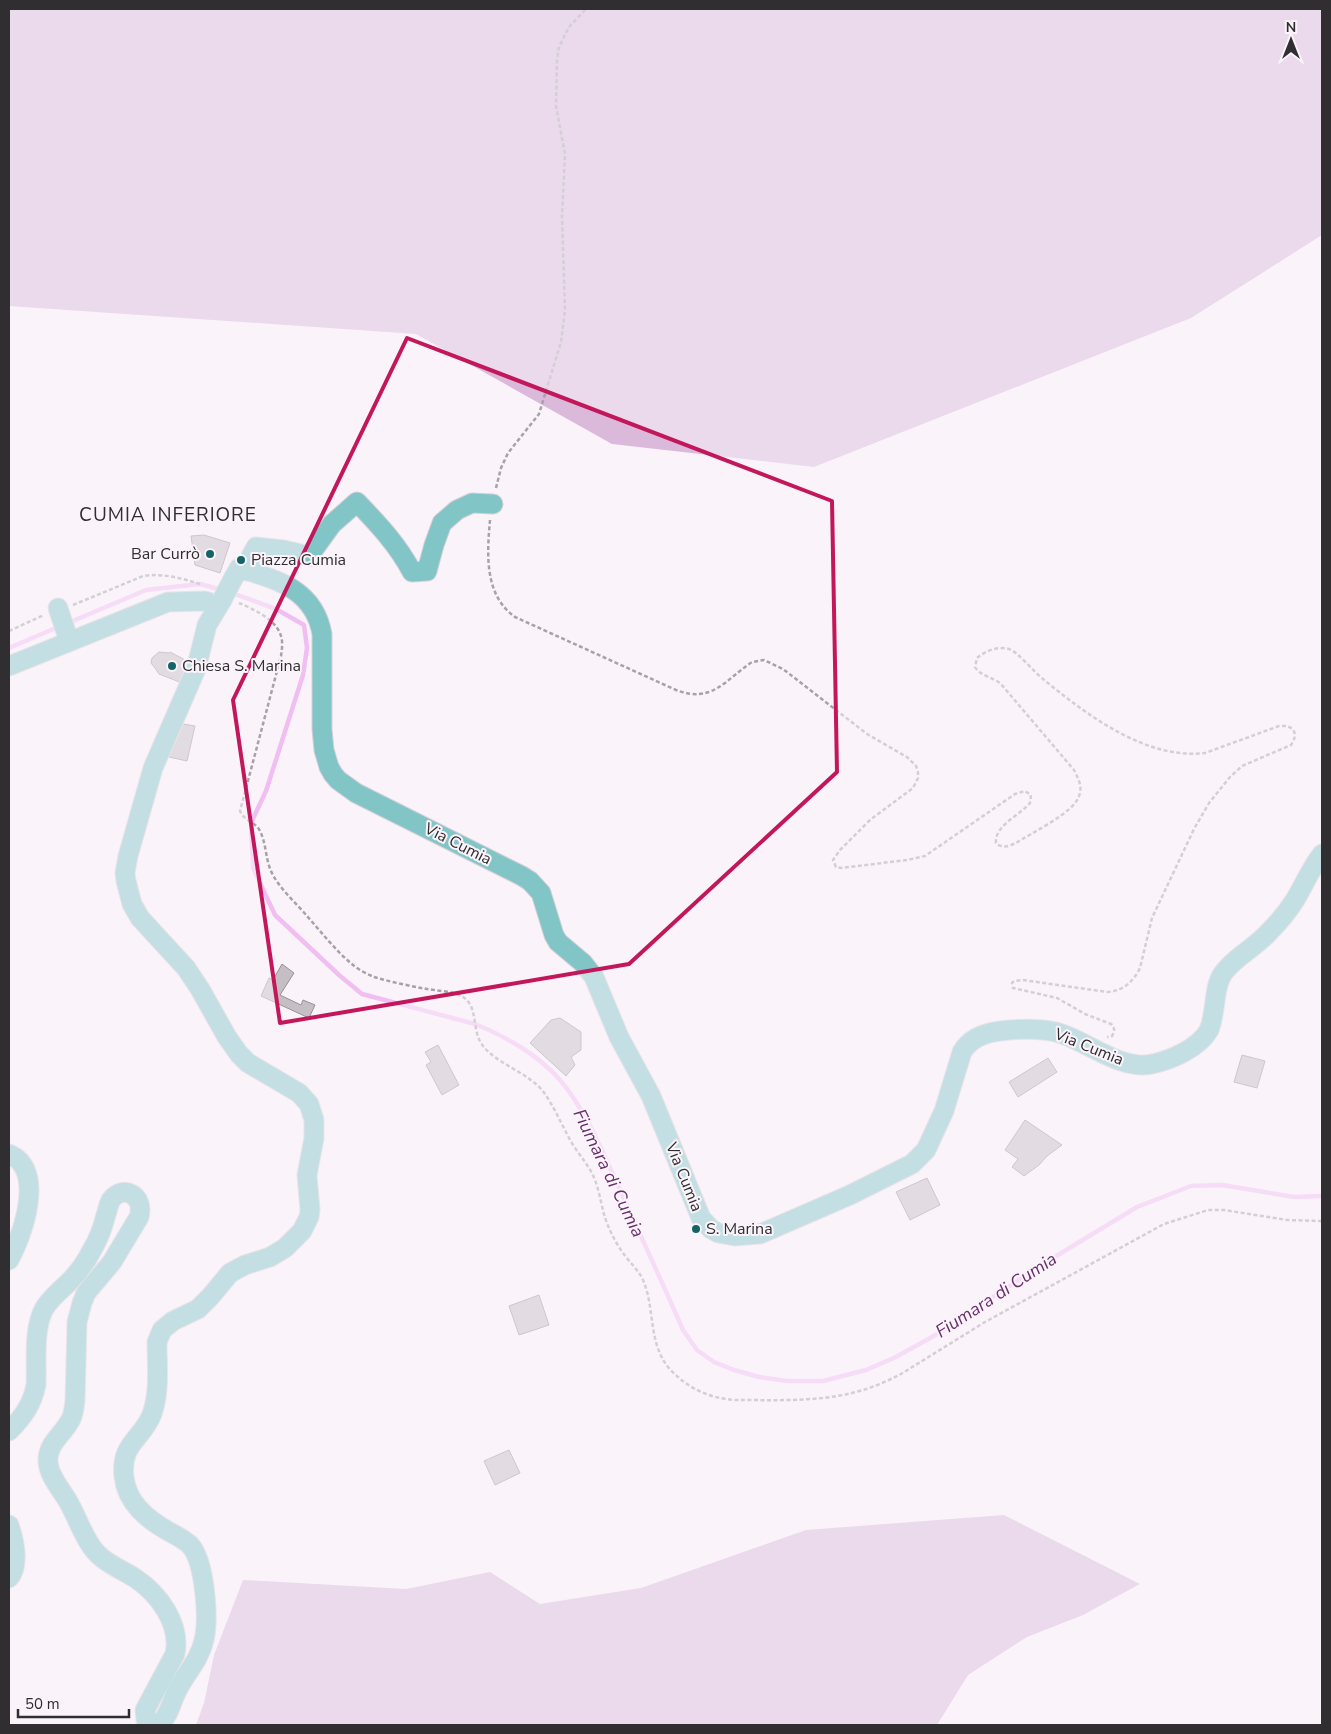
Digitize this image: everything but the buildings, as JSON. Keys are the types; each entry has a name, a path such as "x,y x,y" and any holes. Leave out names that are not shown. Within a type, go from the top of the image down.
{"street":[{"path":"9,1432 24,1415 35,1393 38,1327 42,1314 50,1301 83,1266 97,1242 111,1200 123,1193 130,1193 137,1197 140,1204 139,1217 112,1262 86,1293 82,1303 77,1322 74,1411 71,1420 53,1442 48,1463 53,1477 69,1502 94,1551 102,1558 134,1577 156,1595 174,1628 175,1654 145,1710 146,1720 155,1724 164,1720 177,1691 199,1657 204,1640 206,1620 202,1571 196,1555 185,1541 139,1511 124,1483 123,1469 126,1452 147,1424 154,1404 157,1390 157,1342 167,1325 203,1304 230,1273 245,1265 270,1257 285,1248 302,1231 309,1217 310,1210 307,1175 314,1138 314,1120 310,1104 300,1093 248,1063 236,1050 186,968 140,918 132,904 126,882 125,873 128,856 153,768 196,668 207,625 225,602 256,547 284,550 309,556 332,524 357,502 384,529 402,553 412,572 427,571 442,524 457,510 472,503 493,504"},
{"name":"Via Cumia","path":"240,574 275,580 294,589 308,602 318,617 321,626 322,642 322,729 324,750 329,767 338,780 356,793 522,876 530,881 541,893 558,942 583,963 594,977 611,1021 652,1096 696,1210 705,1224 718,1233 748,1236 772,1230 814,1209 850,1195 912,1164 926,1150 944,1112 965,1046 977,1037 1005,1030 1046,1030 1066,1036 1121,1061 1136,1065 1152,1064 1166,1060 1195,1045 1208,1030 1211,1023 1217,989 1222,974 1231,964 1268,934 1281,919 1294,902 1322,854"},
{"path":"9,666 68,639 168,602 225,602"},
{"path":"58,611 68,639"},
{"path":"9,1154 17,1158 26,1169 28,1204 18,1242 9,1260"},
{"path":"9,1525 14,1562 12,1574 9,1578"}],"path":[{"path":"586,9 569,26 559,47 557,60 556,106 565,154 562,217 565,310 561,342 541,408 534,420 512,446 504,460 493,504 488,549 492,588 502,607 515,617 676,690 691,694 704,694 717,689 752,662 770,661 792,675 867,734 912,761 918,772 913,788 870,820 840,850 833,860 836,867 849,868 924,856 1015,794 1021,792 1025,791 1031,795 1030,803 999,831 995,839 998,846 1016,843 1067,812 1076,803 1080,782 1074,770 1001,684 977,671 975,667 977,658 994,649 1004,648 1016,653 1049,684 1102,721 1143,743 1170,753 1205,754 1279,726 1287,726 1293,729 1295,740 1291,744 1242,766 1230,777 1209,804 1190,837 1152,918 1140,968 1127,986 1107,992 1023,980 1012,983 1013,988 1057,998 1090,1016 1111,1024 1114,1028 1112,1036 1103,1037"},
{"path":"9,631 149,575 178,577 205,587"},
{"path":"225,602 250,608 268,619 279,631 282,638 281,656 240,811 242,816 258,828 261,833 266,858 272,874 288,895 338,950 360,971 376,977 456,994 466,999 473,1010 481,1043 502,1061 539,1086 590,1168 600,1194 609,1230 642,1278 661,1355 681,1380 690,1386 723,1400 823,1398 854,1393 902,1374 985,1322 1164,1224 1208,1210 1224,1210 1287,1220 1322,1221"}],"highlighted area":[{"path":"407,338 832,501 837,772 629,964 280,1023 233,700"}],"shaded area":[{"path":"9,9 1322,9 1322,235 1191,318 814,467 612,444 416,334 9,306"},
{"path":"1004,1515 1140,1584 1083,1615 1027,1637 968,1675 937,1725 196,1725 204,1703 214,1655 243,1580 406,1589 490,1572 540,1604 641,1588 806,1530"}],"waterway":[{"name":"Fiumara di Cumia","path":"68,623 146,590 200,584 222,590"},
{"name":"Fiumara di Cumia","path":"232,593 276,609 304,625 307,648 303,675 266,791 251,823 253,868 275,915 362,994 475,1024 513,1042 531,1054 559,1079 581,1109 599,1144 683,1330 697,1350 714,1362 759,1377 787,1381 823,1381 866,1370 896,1357 939,1333 1035,1269 1137,1207 1191,1186 1222,1185 1294,1197 1322,1196"},
{"name":"Fiumara di Cumia","path":"9,648 58,627"}],"place":[{"name":"Bar Currò","path":"210,554"},
{"name":"Piazza Cumia","path":"241,560"},
{"name":"Chiesa S. Marina","path":"172,666"},
{"name":"S. Marina","path":"696,1229"}],"district":[{"name":"CUMIA INFERIORE","path":"168,515"}]}
